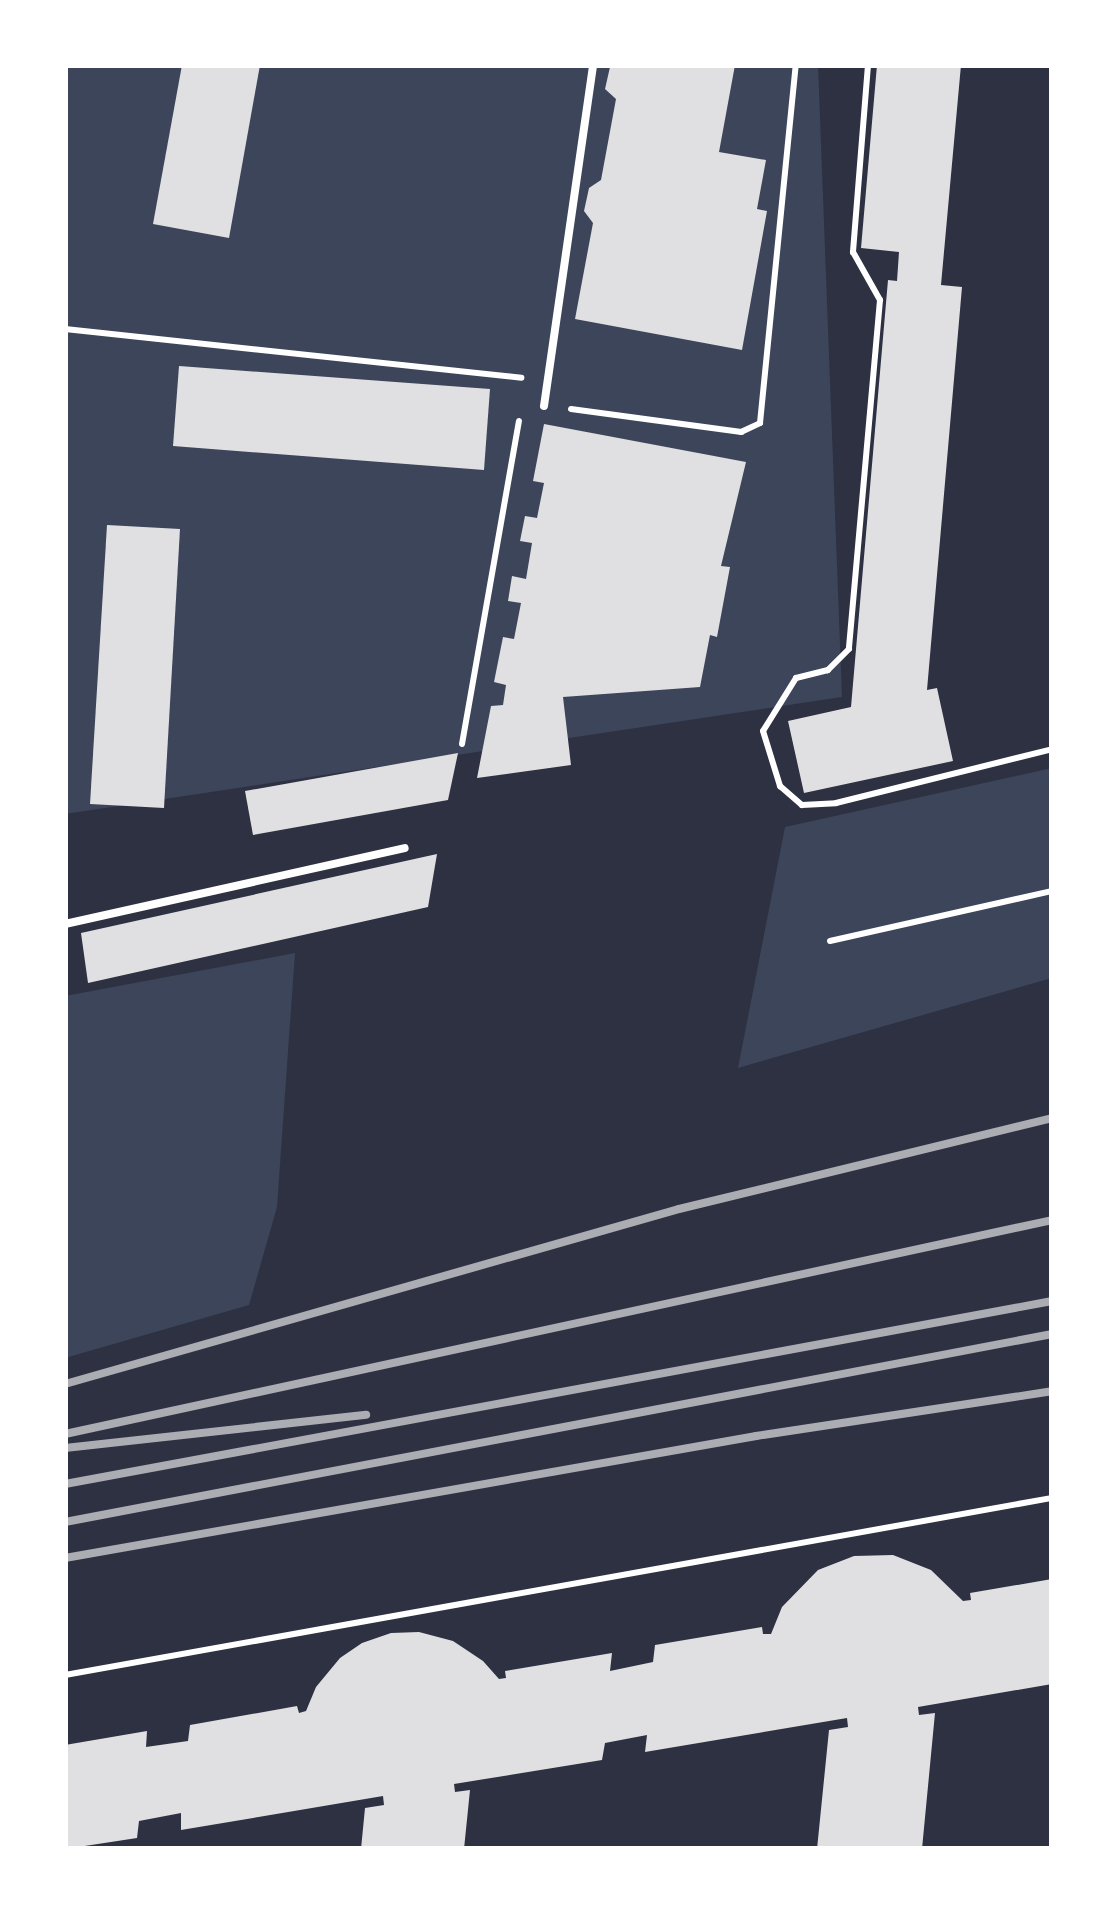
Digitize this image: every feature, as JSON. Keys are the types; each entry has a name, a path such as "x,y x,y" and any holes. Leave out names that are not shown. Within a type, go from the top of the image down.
{"lane":[{"path":"544,406 592,65"},
{"path":"65,924 405,848"}],"path":[{"path":"462,744 522,402 741,432 760,423 796,65"},
{"path":"868,65 853,252 880,300 849,648 828,670 796,678 763,732 780,786 802,805 836,803 1052,749"},
{"path":"65,330 547,382"},
{"path":"830,942 1052,891"},
{"path":"65,1674 1052,1498"}],"shaded area":[{"path":"65,65 818,65 842,697 65,814"},
{"path":"1052,768 1052,978 738,1068 785,827"},
{"path":"295,953 277,1207 249,1305 65,1358 65,996"}],"building":[{"path":"182,65 260,65 229,238 153,224"},
{"path":"735,65 719,152 766,160 757,209 767,211 742,350 575,319 593,223 584,211 589,188 601,180 616,99 605,89 610,67"},
{"path":"877,65 961,65 941,285 962,287 927,690 937,688 953,761 804,793 788,721 851,707 888,280 897,281 899,252 861,248"},
{"path":"179,366 490,389 484,470 173,446"},
{"path":"544,424 746,462 721,566 730,567 717,637 710,635 700,687 563,697 571,765 477,778 491,706 503,705 506,685 494,682 503,637 514,639 521,603 508,601 512,576 526,579 532,543 520,541 525,516 537,518 544,483 533,481"},
{"path":"107,525 180,529 164,808 90,804"},
{"path":"458,753 448,800 253,835 245,791"},
{"path":"437,854 428,907 88,983 81,933"},
{"path":"893,1555 931,1570 963,1601 971,1600 970,1593 1052,1579 1052,1684 918,1707 919,1715 935,1713 922,1849 817,1849 829,1730 848,1727 847,1718 645,1752 647,1735 605,1743 602,1760 454,1784 455,1792 470,1790 464,1849 361,1849 365,1808 384,1805 383,1796 181,1830 181,1813 139,1821 137,1838 65,1849 65,1745 147,1731 146,1747 188,1741 190,1725 297,1706 299,1713 306,1711 316,1687 340,1658 362,1643 391,1633 419,1632 453,1641 483,1661 499,1679 506,1678 505,1671 612,1653 610,1671 653,1662 655,1645 762,1627 763,1634 771,1634 782,1607 818,1570 854,1556"}],"railway":[{"path":"65,1384 679,1209 1052,1118"},
{"path":"65,1434 1052,1220"},
{"path":"65,1484 1052,1301"},
{"path":"65,1522 1052,1334"},
{"path":"65,1558 756,1436 1052,1391"},
{"path":"65,1448 366,1415"}]}
